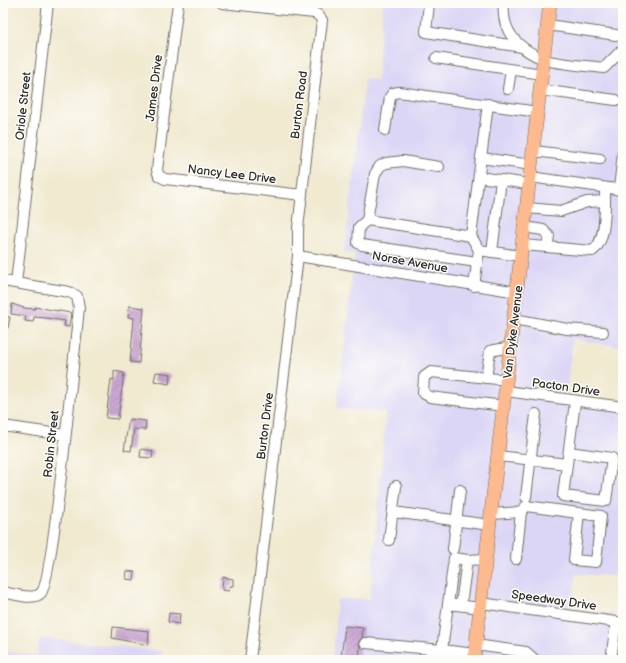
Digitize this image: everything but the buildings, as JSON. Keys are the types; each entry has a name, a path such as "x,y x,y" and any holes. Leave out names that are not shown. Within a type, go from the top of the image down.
{"main road":[{"name":"Van Dyke Avenue","path":"475,653 550,3"}],"street":[{"name":"Oriole Street","path":"16,283 48,3"},
{"name":"James Drive","path":"159,176 157,170 178,3"},
{"name":"Burton Road","path":"222,3 314,13 321,17 322,24 302,195"},
{"path":"429,3 426,32 522,47"},
{"path":"504,3 502,16 506,30 522,47 544,60 604,68 623,49"},
{"path":"548,25 623,36"},
{"path":"436,58 542,74"},
{"path":"508,89 511,70"},
{"path":"540,90 616,100"},
{"path":"385,130 390,97 393,93 399,92 538,112"},
{"path":"474,286 479,250 471,236 488,104"},
{"path":"534,151 600,159"},
{"path":"481,158 531,176 621,190 623,152"},
{"path":"439,167 402,161 386,163 380,166 376,174 367,220 359,227 358,243 362,245 477,262"},
{"name":"Nancy Lee Drive","path":"159,176 166,179 302,195"},
{"path":"479,177 501,180 531,176"},
{"path":"492,252 501,180"},
{"path":"479,250 492,252 522,251 544,246 592,251 597,248 602,238 605,188"},
{"name":"Burton Drive","path":"250,660 298,256 298,228 302,195"},
{"path":"527,208 561,211 587,202 605,201"},
{"path":"367,220 471,236"},
{"path":"524,227 543,230 549,236 544,246"},
{"name":"Norse Avenue","path":"298,256 517,292"},
{"path":"3,281 16,283"},
{"name":"Robin Street","path":"3,592 32,596 41,594 47,578 79,308 77,296 69,292 16,283"},
{"path":"514,319 567,329 603,332"},
{"path":"486,378 490,351 511,347"},
{"name":"Pacton Drive","path":"504,406 430,397 423,393 424,377 431,372 486,378 506,385 575,402 623,408"},
{"path":"569,452 612,458 606,501 563,496 575,402"},
{"path":"526,497 536,414"},
{"path":"3,426 65,435"},
{"path":"498,456 567,464"},
{"path":"389,540 396,486"},
{"path":"453,549 460,490"},
{"path":"516,559 521,512 526,506 579,513 601,516 596,562 574,560 579,513"},
{"path":"393,512 457,520 491,519 521,512"},
{"path":"442,650 454,558 467,560 486,559"},
{"path":"461,605 467,560"},
{"name":"Speedway Drive","path":"448,604 481,606 620,623"},
{"path":"611,660 620,623"},
{"path":"365,642 475,653 526,652 535,660"}],"shaded area":[{"path":"383,3 623,3 623,347 573,339 565,400 623,407 623,577 576,574 571,609 614,614 608,660 333,660 337,599 370,599 386,413 337,408 355,253 344,253 365,78 377,80"},
{"path":"40,638 162,651 161,660 3,660 3,651 37,656"}]}
